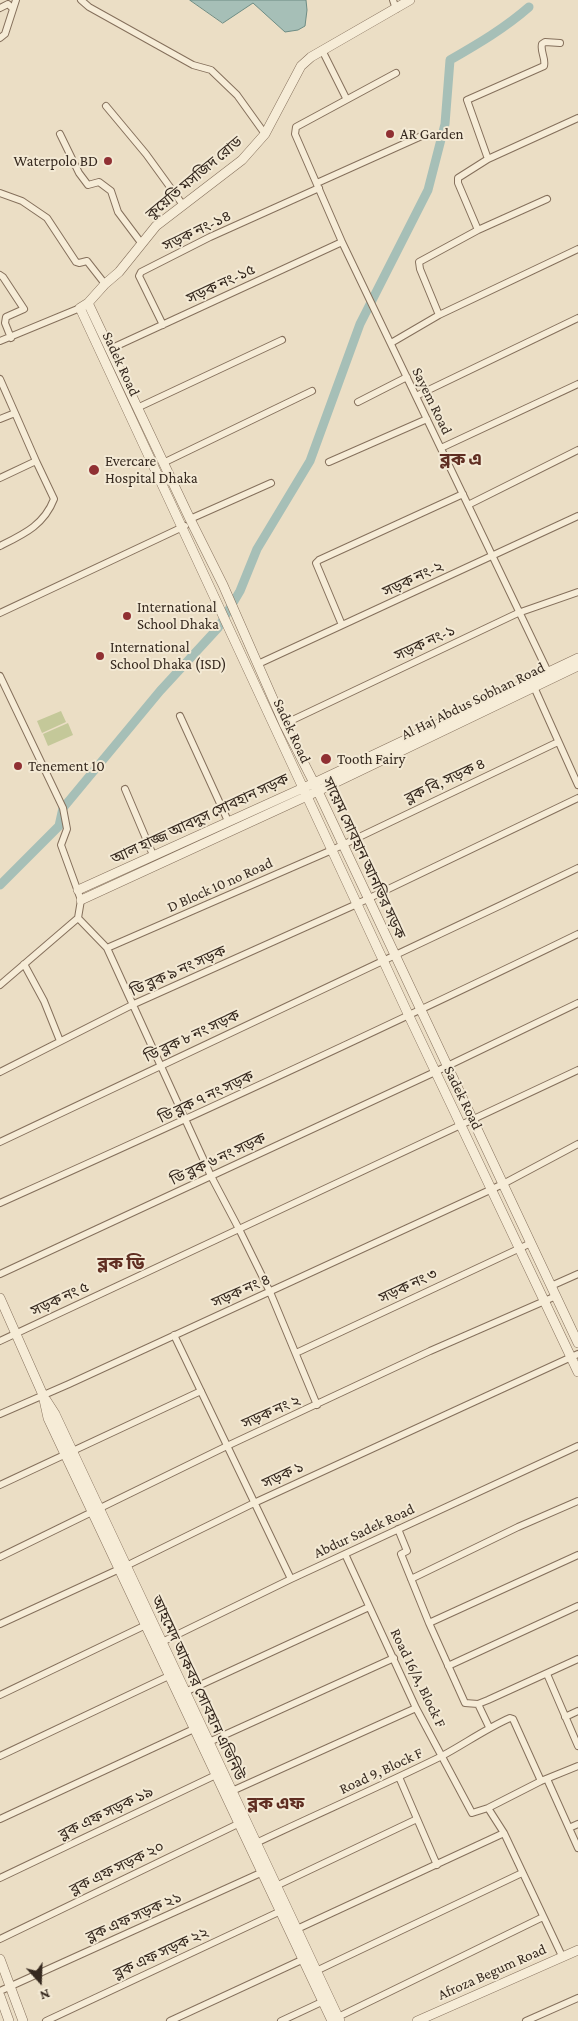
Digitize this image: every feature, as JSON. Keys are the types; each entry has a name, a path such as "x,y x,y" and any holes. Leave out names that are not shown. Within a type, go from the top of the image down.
{"street":[{"path":"0,38 5,34 16,0"},
{"path":"81,0 193,65 211,70 237,95 265,134"},
{"name":"কুয়েতি মসজিদ রোড","path":"84,306 119,272 156,226 242,160 265,134 301,66 311,57 323,52 394,4 410,0"},
{"path":"0,8 8,4 13,9"},
{"path":"488,159 467,100 544,66 542,44 545,42 560,43"},
{"path":"323,52 346,98 396,73"},
{"name":"Sayem Road","path":"346,98 296,127 295,134 342,242 518,613 548,672"},
{"path":"106,106 146,154 183,205"},
{"path":"478,230 458,183 458,178 488,159 578,118"},
{"path":"60,134 79,173 88,185 99,182 111,191 118,212 142,244"},
{"path":"318,185 426,134"},
{"name":"সড়ক নং-১৪","path":"162,325 139,276 141,272 318,185"},
{"path":"0,193 22,201 47,218 76,262 87,261 105,284"},
{"path":"439,315 420,270 419,262 478,230 547,198"},
{"name":"সড়ক নং-১৫","path":"110,349 342,242"},
{"path":"391,343 439,315 578,249"},
{"path":"0,275 24,309 6,317 5,322 11,338"},
{"path":"0,341 84,306"},
{"name":"সায়েম সোবহান আনভির সড়ক","path":"84,306 110,349 223,585 284,724 316,787 578,1343"},
{"name":"Sadek Road","path":"84,306 182,529 435,1072 544,1300"},
{"path":"416,396 578,318"},
{"path":"137,408 282,340"},
{"path":"358,402 407,377"},
{"path":"0,379 54,499 42,521 30,531 0,546"},
{"path":"441,448 578,384"},
{"path":"163,463 312,391"},
{"path":"0,420 15,413"},
{"path":"329,462 427,419"},
{"path":"468,505 578,450"},
{"path":"0,478 36,461"},
{"path":"0,614 182,529 191,520 271,483"},
{"path":"342,625 316,563 463,494"},
{"name":"সড়ক নং-২","path":"258,664 578,516"},
{"name":"সড়ক নং-১","path":"284,724 518,613 578,592"},
{"path":"316,787 578,658"},
{"name":"Al Haj Abdus Sobhan Road","path":"81,900 305,791 578,666"},
{"path":"0,676 64,808 67,829 61,845 81,900 78,918 0,985"},
{"path":"534,687 578,785"},
{"path":"180,716 228,821"},
{"name":"ব্লক বি, সড়ক ৪","path":"342,843 558,742"},
{"path":"125,788 153,855"},
{"name":"আল হাজ্জ আবদুস সোবহান সড়ক","path":"78,890 228,821 305,791"},
{"name":"ডি ব্লক ৯ নং সড়ক","path":"0,1072 134,1004 369,899 578,798"},
{"name":"D Block 10 no Road","path":"107,948 332,850 342,843"},
{"name":"ডি ব্লক ৮ নং সড়ক","path":"0,1142 161,1064 396,956 578,868"},
{"path":"78,918 107,948 211,1176 270,1292 317,1405"},
{"name":"ডি ব্লক ৭ নং সড়ক","path":"0,1204 421,1011 578,934"},
{"path":"24,964 44,1001 60,1041"},
{"name":"ডি ব্লক ৬ নং সড়ক","path":"0,1274 435,1072 578,1003"},
{"name":"সড়ক নং ৫","path":"0,1341 578,1070"},
{"name":"সড়ক নং ৪","path":"0,1414 491,1190 578,1144"},
{"name":"সড়ক নং ৩","path":"296,1353 531,1244"},
{"path":"551,1286 578,1274"},
{"name":"সড়ক নং ২","path":"0,1557 226,1446 430,1351 556,1296"},
{"name":"আহমেদ আকবর সোবহান এভিনিউ","path":"0,1298 43,1395 56,1414 69,1453 96,1511 283,1910 337,2020"},
{"path":"544,1300 574,1355 578,1372"},
{"path":"174,1334 291,1579"},
{"name":"সড়ক ১","path":"0,1624 123,1568 254,1502 574,1355"},
{"path":"0,1486 201,1390"},
{"name":"Abdur Sadek Road","path":"162,1642 291,1579 578,1446"},
{"path":"411,1579 518,1527 578,1501"},
{"path":"398,1529 407,1551 401,1554 428,1623 465,1703 478,1704 578,1659"},
{"name":"Road 16/A, Block F","path":"345,1554 416,1708 470,1811 474,1813 488,1808"},
{"path":"428,1623 578,1554"},
{"path":"448,1666 578,1606"},
{"path":"185,1692 369,1607"},
{"path":"0,1695 149,1623"},
{"name":"আহমেদ আকবর সোবহান এভিনিউ","path":"149,1623 162,1642 173,1674 185,1692 198,1727 209,1742 219,1773 232,1791 242,1822 256,1843 265,1871 276,1886 283,1910 297,1929 306,1958 316,1971 326,2000"},
{"path":"209,1742 394,1658"},
{"path":"0,1756 173,1674"},
{"path":"547,1674 578,1746"},
{"path":"478,1704 489,1727"},
{"path":"232,1791 416,1708"},
{"path":"565,1716 578,1711"},
{"name":"Road 9, Block F","path":"256,1843 399,1777 442,1755 489,1727 510,1718 513,1719 544,1780"},
{"path":"0,1818 198,1727"},
{"path":"562,1956 504,1833 488,1808 544,1780 578,1766"},
{"name":"ব্লক এফ সড়ক ১৯","path":"0,1878 219,1773"},
{"path":"399,1777 437,1864"},
{"path":"544,1780 578,1848"},
{"path":"276,1886 416,1819"},
{"name":"ব্লক এফ সড়ক ২০","path":"0,1939 242,1822"},
{"path":"569,1828 578,1824"},
{"path":"297,1929 504,1833"},
{"name":"ব্লক এফ সড়ক ২১","path":"0,1991 265,1871"},
{"path":"316,1971 522,1873"},
{"name":"ব্লক এফ সড়ক ২২","path":"46,2021 283,1910"},
{"path":"337,2020 543,1917"},
{"name":"Afroza Begum Road","path":"417,2021 562,1956 578,1953"},
{"name":"Afroza Begum Road","path":"429,2021 578,1953"},
{"path":"170,2021 306,1958"},
{"path":"0,1959 23,2021"},
{"path":"0,1996 9,2021"},
{"path":"526,2021 578,1998"},
{"path":"281,2021 326,2000"}],"green space":[{"path":"61,711 66,722 42,733 37,721"},
{"path":"68,723 73,735 48,746 43,734"}],"water":[{"path":"190,0 306,0 305,26 298,30 285,32 253,3 223,23"}],"waterway":[{"path":"0,885 59,826 63,808 160,691 218,628 240,591 257,549 310,461 360,324 428,190 445,124 450,60 501,29 529,7"}],"place":[{"name":"AR Garden","path":"390,134"},
{"name":"Waterpolo BD","path":"108,161"},
{"name":"Evercare Hospital Dhaka","path":"94,470"},
{"name":"International School Dhaka","path":"127,616"},
{"name":"International School Dhaka (ISD)","path":"100,656"},
{"name":"Tooth Fairy","path":"326,759"},
{"name":"Tenement 10","path":"18,766"}],"district":[{"name":"ব্লক এ","path":"461,459"},
{"name":"ব্লক ডি","path":"121,1263"},
{"name":"ব্লক এফ","path":"276,1803"}]}
